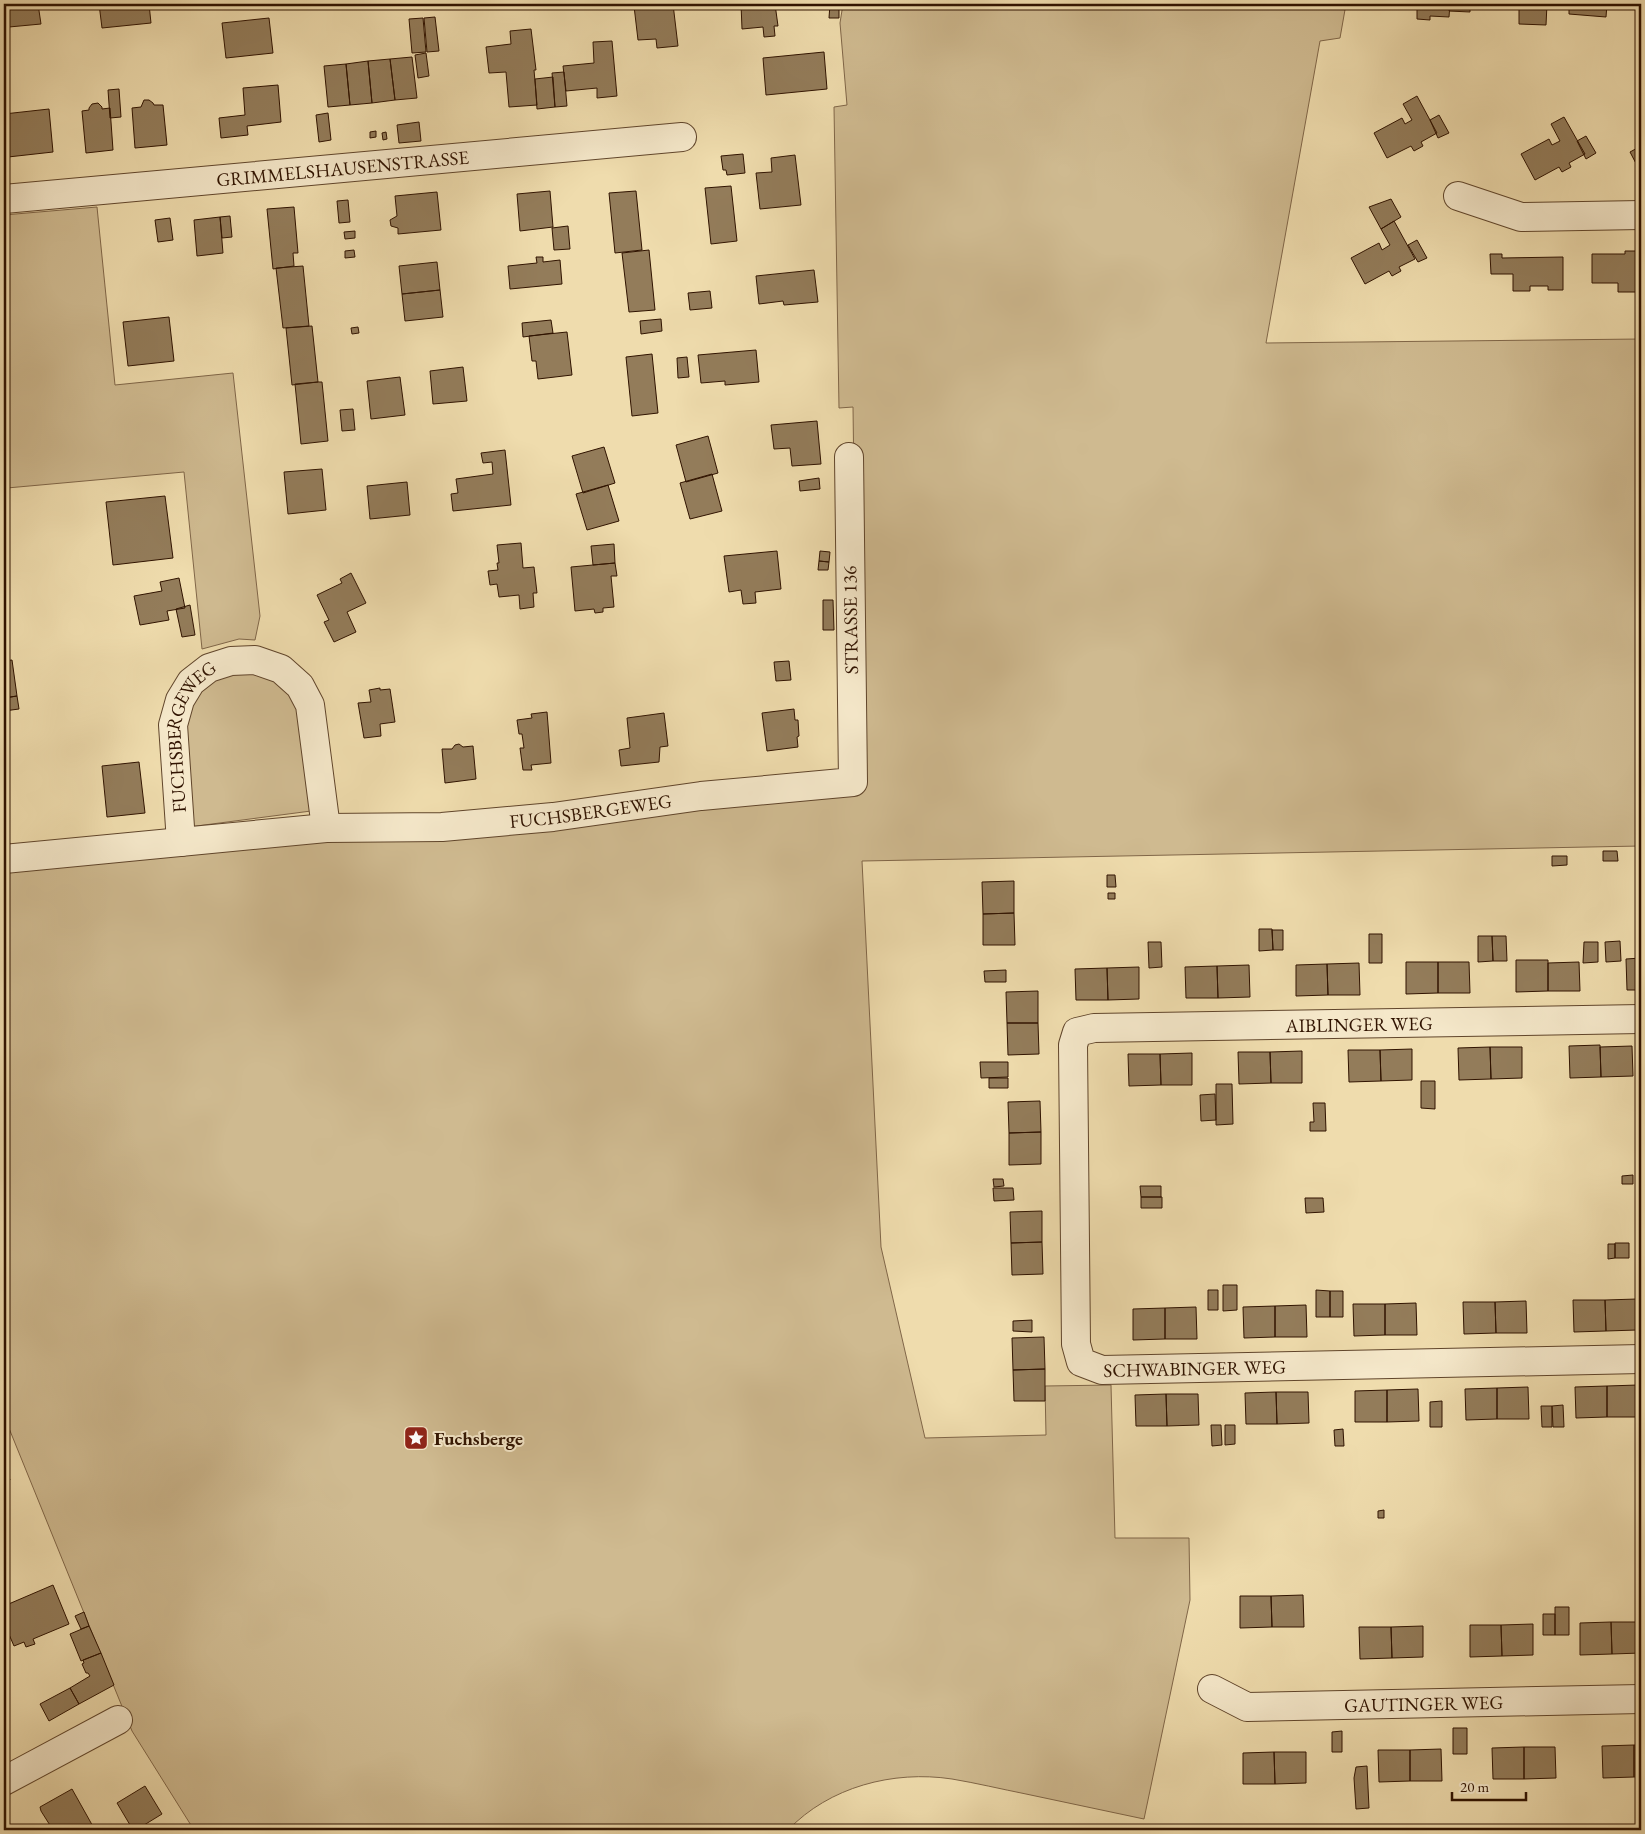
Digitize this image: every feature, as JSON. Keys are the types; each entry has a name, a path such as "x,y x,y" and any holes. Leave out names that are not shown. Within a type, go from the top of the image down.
{"street":[{"name":"GRIMMELSHAUSENSTRASSE","path":"4,199 682,137"},
{"path":"1458,196 1521,217 1641,215"},
{"name":"STRASSE 136","path":"849,457 851,698 854,782"},
{"name":"FUCHSBERGEWEG","path":"181,842 174,725 180,700 191,682 209,668 231,660 255,660 281,669 300,686 310,705 326,828"},
{"name":"FUCHSBERGEWEG","path":"4,859 326,828 442,827 553,817 701,796 854,782"},
{"name":"AIBLINGER WEG","path":"1077,1032 1094,1028 1641,1019"},
{"name":"SCHWABINGER WEG","path":"1077,1032 1073,1045 1075,1274 1076,1344 1081,1362 1102,1370 1641,1359"},
{"name":"GAUTINGER WEG","path":"1212,1688 1246,1707 1641,1699"},
{"path":"4,1781 118,1720"}],"shaded area":[{"path":"843,4 1346,4 1340,38 1320,41 1266,343 1641,339 1641,846 862,861 881,1247 925,1438 1046,1435 1045,1386 1111,1385 1115,1538 1189,1538 1190,1600 1144,1819 970,1782 930,1777 907,1777 863,1785 842,1793 804,1815 788,1830 194,1830 132,1731 4,1416 4,873 858,788 853,407 839,408 834,107 847,105 840,23"},
{"path":"97,207 115,385 233,373 260,616 255,640 239,639 202,649 184,472 7,488 4,456 4,215"},
{"path":"252,671 273,678 291,696 299,713 311,811 189,827 179,717 208,676"}],"building":[{"path":"7,4 38,4 41,24 9,27"},
{"path":"99,4 149,4 151,23 102,28"},
{"path":"673,4 678,46 657,48 656,39 638,40 634,6"},
{"path":"741,4 775,4 778,26 774,26 775,36 764,37 763,27 742,29"},
{"path":"830,4 839,4 839,18 829,18"},
{"path":"1415,4 1450,4 1449,17 1430,16 1430,20 1417,19"},
{"path":"1450,4 1470,4 1470,12 1449,11"},
{"path":"1515,4 1547,4 1546,25 1519,24 1519,9 1514,6"},
{"path":"1569,4 1607,4 1606,17 1569,14"},
{"path":"435,17 439,51 427,52 424,18"},
{"path":"269,18 273,53 226,58 222,23"},
{"path":"423,18 426,52 412,53 409,19"},
{"path":"531,29 536,70 534,70 537,105 509,107 506,72 489,73 486,47 511,44 510,31"},
{"path":"612,41 617,96 597,98 597,88 566,91 563,66 594,63 593,42"},
{"path":"824,52 827,89 766,95 763,58"},
{"path":"426,53 429,76 418,78 415,55"},
{"path":"412,57 417,98 395,100 390,59"},
{"path":"390,59 395,100 372,103 368,61"},
{"path":"368,61 372,103 350,105 346,64"},
{"path":"346,64 350,105 328,107 324,66"},
{"path":"564,72 567,106 555,107 552,73"},
{"path":"553,77 555,107 537,109 535,79"},
{"path":"278,85 281,122 247,126 248,135 221,138 219,118 245,115 243,88"},
{"path":"119,89 121,117 110,118 108,90"},
{"path":"1417,96 1437,133 1421,142 1423,146 1414,151 1411,146 1387,158 1374,133 1402,118 1405,124 1412,120 1403,104"},
{"path":"144,100 149,100 154,105 163,105 167,145 135,148 132,108 141,107"},
{"path":"98,103 102,109 110,108 113,150 86,153 82,111 89,110 92,104"},
{"path":"49,109 53,152 8,157 4,114"},
{"path":"328,113 331,140 319,142 316,115"},
{"path":"1439,115 1449,133 1438,138 1430,120"},
{"path":"1564,117 1585,154 1569,163 1571,167 1562,172 1559,167 1535,180 1521,154 1549,139 1552,145 1560,141 1551,124"},
{"path":"419,122 421,141 399,143 397,125"},
{"path":"376,131 376,137 370,138 370,132"},
{"path":"386,132 387,139 383,140 382,133"},
{"path":"1586,136 1596,153 1586,159 1577,141"},
{"path":"1641,146 1641,173 1630,152"},
{"path":"743,154 745,173 727,175 726,170 723,170 721,156"},
{"path":"795,155 801,205 760,209 756,173 772,172 771,158"},
{"path":"731,186 737,241 711,244 705,188"},
{"path":"550,191 553,227 520,231 517,194"},
{"path":"636,191 642,250 615,253 609,193"},
{"path":"437,192 441,230 398,234 398,228 391,226 390,220 397,216 395,196"},
{"path":"1391,199 1401,217 1381,229 1369,207"},
{"path":"348,200 350,222 339,223 337,201"},
{"path":"294,207 298,253 293,253 294,266 273,269 267,209"},
{"path":"230,216 232,237 222,238 220,217"},
{"path":"220,217 223,253 197,256 194,220"},
{"path":"170,218 173,240 158,242 155,220"},
{"path":"1394,221 1415,259 1399,267 1401,271 1392,276 1389,271 1365,284 1351,258 1379,243 1382,250 1390,245 1381,229"},
{"path":"568,226 570,249 554,250 552,228"},
{"path":"355,231 355,238 345,239 344,232"},
{"path":"1417,240 1427,258 1418,262 1408,245"},
{"path":"354,250 355,257 345,258 345,251"},
{"path":"649,250 655,310 629,312 622,253"},
{"path":"1625,251 1641,251 1641,292 1618,292 1618,283 1592,283 1592,254 1625,254"},
{"path":"1490,254 1502,254 1502,258 1563,257 1563,290 1548,290 1548,286 1530,286 1530,291 1513,291 1513,274 1491,274"},
{"path":"536,257 543,257 543,262 560,260 562,284 510,289 508,266 537,263"},
{"path":"437,262 440,290 402,294 399,266"},
{"path":"303,266 309,326 283,328 276,268"},
{"path":"814,270 818,302 784,305 783,301 759,304 756,276"},
{"path":"440,290 443,317 405,321 402,294"},
{"path":"710,291 712,308 690,310 688,293"},
{"path":"169,317 174,361 128,366 123,322"},
{"path":"661,319 662,331 641,334 640,321"},
{"path":"551,320 553,333 523,337 522,323"},
{"path":"312,326 318,382 292,385 286,328"},
{"path":"358,327 359,333 352,334 351,328"},
{"path":"567,332 572,375 538,379 536,361 532,361 529,336"},
{"path":"756,350 759,382 725,385 725,381 701,383 698,355"},
{"path":"652,354 658,413 632,416 626,357"},
{"path":"687,357 689,377 678,378 677,358"},
{"path":"463,367 467,401 433,404 430,371"},
{"path":"400,377 405,415 371,419 367,381"},
{"path":"322,382 328,441 301,444 295,384"},
{"path":"353,409 355,430 342,431 340,410"},
{"path":"817,421 821,464 792,466 790,448 774,449 771,425"},
{"path":"708,436 718,473 686,482 676,445"},
{"path":"604,447 615,483 583,493 572,456"},
{"path":"505,450 511,505 453,511 451,494 458,493 456,479 493,474 492,462 483,463 481,453"},
{"path":"322,469 326,510 288,514 284,472"},
{"path":"712,474 722,511 690,519 680,483"},
{"path":"819,478 820,489 800,491 799,481"},
{"path":"407,482 410,515 370,519 367,486"},
{"path":"608,485 619,521 587,530 576,494"},
{"path":"165,496 173,558 113,565 106,502"},
{"path":"521,543 523,568 534,567 537,593 533,593 534,607 520,609 519,595 499,597 497,584 490,585 488,571 498,570 497,545"},
{"path":"614,544 615,563 593,565 591,546"},
{"path":"777,551 781,589 755,592 756,603 743,604 741,590 729,592 724,556"},
{"path":"820,551 830,552 829,562 819,561"},
{"path":"819,561 829,562 828,570 818,570"},
{"path":"615,563 617,576 611,576 614,607 603,608 603,612 595,613 594,609 575,611 571,567"},
{"path":"351,573 366,603 347,612 356,632 334,642 324,622 329,620 317,595 342,583 340,579"},
{"path":"179,578 185,608 167,611 169,620 140,625 134,596 162,591 160,582"},
{"path":"823,600 833,600 834,630 823,630"},
{"path":"190,605 195,635 182,637 176,609"},
{"path":"12,660 17,696 4,698 4,661"},
{"path":"789,661 791,680 776,681 774,662"},
{"path":"380,688 380,690 390,689 395,722 380,724 381,736 364,738 358,703 371,702 369,690"},
{"path":"17,696 19,709 4,711 4,698"},
{"path":"794,709 795,720 798,720 798,747 767,751 762,713"},
{"path":"547,712 551,763 531,765 532,770 523,770 520,748 524,748 517,720 532,718 531,714"},
{"path":"664,713 668,746 660,747 659,762 621,766 619,750 630,748 627,718"},
{"path":"459,744 463,747 473,746 476,779 445,783 442,749 452,749 455,745"},
{"path":"139,762 145,813 107,817 102,766"},
{"path":"1603,851 1617,851 1618,861 1603,861"},
{"path":"1552,856 1567,856 1567,865 1552,866"},
{"path":"1107,875 1115,875 1116,887 1107,887"},
{"path":"1014,881 1014,913 983,914 982,882"},
{"path":"1108,893 1115,893 1115,899 1108,899"},
{"path":"1014,913 1015,945 983,945 983,914"},
{"path":"1259,929 1272,929 1273,950 1259,951"},
{"path":"1272,930 1283,930 1283,950 1273,950"},
{"path":"1369,934 1382,934 1382,963 1369,963"},
{"path":"1478,936 1492,936 1493,961 1478,962"},
{"path":"1492,936 1506,936 1507,961 1493,961"},
{"path":"1620,941 1621,961 1606,962 1605,942"},
{"path":"1148,942 1161,942 1162,967 1149,968"},
{"path":"1584,942 1598,942 1598,962 1583,963"},
{"path":"1641,958 1641,990 1627,990 1626,959"},
{"path":"1516,960 1548,960 1548,991 1516,992"},
{"path":"1406,962 1438,962 1438,993 1406,994"},
{"path":"1438,962 1469,962 1470,993 1438,993"},
{"path":"1579,962 1580,991 1548,991 1548,963"},
{"path":"1359,963 1360,995 1328,995 1327,964"},
{"path":"1327,964 1328,995 1296,996 1296,965"},
{"path":"1249,965 1250,997 1218,998 1217,966"},
{"path":"1217,966 1218,998 1186,998 1185,967"},
{"path":"1139,967 1139,999 1108,1000 1107,968"},
{"path":"1107,968 1108,1000 1076,1000 1075,969"},
{"path":"1006,970 1006,982 985,982 984,971"},
{"path":"1038,991 1038,1023 1007,1023 1006,992"},
{"path":"1007,1023 1038,1023 1039,1054 1008,1055"},
{"path":"1600,1045 1601,1077 1570,1078 1569,1046"},
{"path":"1632,1046 1633,1076 1601,1077 1600,1047"},
{"path":"1490,1047 1491,1079 1459,1080 1458,1048"},
{"path":"1490,1047 1522,1047 1522,1078 1491,1079"},
{"path":"1412,1049 1412,1080 1381,1081 1380,1050"},
{"path":"1348,1050 1380,1050 1381,1081 1349,1082"},
{"path":"1302,1051 1302,1083 1271,1083 1270,1052"},
{"path":"1238,1052 1270,1052 1271,1083 1239,1084"},
{"path":"1192,1053 1192,1085 1161,1085 1160,1054"},
{"path":"1128,1054 1160,1054 1161,1085 1129,1086"},
{"path":"980,1062 1008,1062 1008,1077 981,1078"},
{"path":"989,1078 1008,1078 1008,1088 989,1088"},
{"path":"1421,1081 1435,1081 1435,1109 1421,1108"},
{"path":"1216,1084 1232,1084 1233,1124 1216,1125"},
{"path":"1215,1094 1216,1120 1201,1121 1200,1095"},
{"path":"1040,1101 1041,1132 1009,1133 1008,1102"},
{"path":"1313,1103 1325,1103 1326,1131 1310,1131 1310,1122 1314,1122"},
{"path":"1041,1132 1041,1164 1009,1165 1009,1133"},
{"path":"1633,1175 1633,1184 1622,1184 1622,1176"},
{"path":"993,1179 1003,1179 1004,1186 994,1187"},
{"path":"1140,1186 1161,1186 1161,1197 1141,1197"},
{"path":"993,1188 1013,1188 1014,1200 994,1201"},
{"path":"1141,1197 1162,1197 1162,1208 1141,1208"},
{"path":"1305,1198 1323,1198 1324,1212 1306,1213"},
{"path":"1042,1211 1042,1242 1011,1243 1010,1212"},
{"path":"1042,1242 1043,1274 1012,1275 1011,1243"},
{"path":"1615,1243 1629,1243 1629,1258 1615,1258"},
{"path":"1608,1244 1615,1244 1615,1258 1608,1259"},
{"path":"1223,1285 1237,1285 1237,1310 1223,1311"},
{"path":"1208,1290 1218,1290 1218,1310 1208,1310"},
{"path":"1316,1290 1330,1291 1330,1317 1316,1317"},
{"path":"1330,1291 1343,1291 1343,1317 1330,1317"},
{"path":"1637,1299 1637,1330 1606,1331 1605,1300"},
{"path":"1573,1300 1605,1300 1606,1331 1574,1332"},
{"path":"1526,1301 1527,1333 1496,1333 1495,1302"},
{"path":"1463,1302 1495,1302 1496,1333 1464,1334"},
{"path":"1416,1303 1417,1335 1385,1335 1385,1304"},
{"path":"1353,1304 1385,1304 1385,1335 1354,1336"},
{"path":"1306,1305 1307,1337 1275,1337 1275,1306"},
{"path":"1275,1306 1275,1337 1244,1338 1243,1307"},
{"path":"1196,1307 1197,1339 1165,1339 1165,1308"},
{"path":"1165,1308 1165,1339 1133,1340 1133,1309"},
{"path":"1032,1320 1032,1332 1013,1331 1013,1321"},
{"path":"1044,1337 1045,1369 1013,1370 1012,1338"},
{"path":"1045,1369 1045,1401 1014,1401 1013,1370"},
{"path":"1638,1385 1639,1417 1607,1417 1607,1386"},
{"path":"1607,1386 1607,1417 1576,1418 1575,1387"},
{"path":"1528,1387 1529,1419 1497,1419 1497,1388"},
{"path":"1497,1388 1497,1419 1466,1420 1465,1389"},
{"path":"1418,1389 1419,1421 1387,1422 1387,1390"},
{"path":"1387,1390 1387,1422 1355,1422 1355,1391"},
{"path":"1276,1392 1308,1392 1309,1423 1277,1424"},
{"path":"1276,1392 1277,1424 1246,1424 1245,1393"},
{"path":"1166,1394 1198,1394 1199,1425 1167,1426"},
{"path":"1166,1394 1167,1426 1136,1426 1135,1395"},
{"path":"1442,1401 1442,1427 1430,1427 1430,1402"},
{"path":"1563,1405 1564,1427 1553,1427 1552,1406"},
{"path":"1541,1406 1552,1406 1552,1427 1542,1427"},
{"path":"1211,1425 1221,1425 1222,1445 1212,1446"},
{"path":"1225,1425 1235,1425 1235,1444 1225,1445"},
{"path":"1343,1429 1344,1446 1335,1446 1334,1430"},
{"path":"4,1465 10,1480 4,1483"},
{"path":"1384,1510 1384,1518 1378,1518 1378,1511"},
{"path":"53,1585 69,1624 33,1639 35,1644 26,1647 24,1642 14,1646 4,1623 4,1606"},
{"path":"1303,1595 1304,1627 1272,1627 1271,1596"},
{"path":"1240,1596 1271,1596 1272,1627 1240,1628"},
{"path":"1555,1607 1569,1607 1569,1635 1555,1635"},
{"path":"84,1612 89,1626 81,1629 75,1616"},
{"path":"1543,1614 1555,1614 1555,1635 1543,1635"},
{"path":"1611,1622 1612,1654 1580,1655 1580,1623"},
{"path":"1611,1622 1641,1622 1641,1653 1612,1654"},
{"path":"1533,1624 1533,1655 1502,1656 1501,1625"},
{"path":"1470,1625 1501,1625 1502,1656 1470,1657"},
{"path":"89,1626 101,1653 81,1661 70,1634"},
{"path":"1423,1626 1423,1657 1392,1658 1391,1627"},
{"path":"1359,1627 1391,1627 1392,1658 1360,1659"},
{"path":"101,1653 114,1685 79,1704 70,1688 90,1676 86,1673 82,1664 84,1663 83,1660"},
{"path":"70,1688 79,1704 49,1721 40,1704"},
{"path":"1453,1728 1467,1728 1467,1754 1453,1754"},
{"path":"1342,1731 1342,1752 1332,1752 1332,1732"},
{"path":"1634,1745 1634,1777 1603,1778 1602,1746"},
{"path":"1634,1745 1641,1745 1641,1777 1634,1777"},
{"path":"1524,1747 1555,1747 1556,1778 1524,1779"},
{"path":"1524,1747 1524,1779 1493,1779 1492,1748"},
{"path":"1441,1749 1442,1781 1410,1781 1410,1750"},
{"path":"1378,1750 1410,1750 1410,1781 1379,1782"},
{"path":"1274,1752 1275,1784 1243,1784 1243,1753"},
{"path":"1274,1752 1306,1752 1306,1783 1275,1784"},
{"path":"1367,1766 1369,1808 1356,1809 1354,1778 1356,1767"},
{"path":"145,1786 162,1814 133,1830 117,1803"},
{"path":"72,1789 95,1830 53,1830 41,1811 40,1807"}],"place":[{"name":"Fuchsberge","path":"416,1438"}]}
